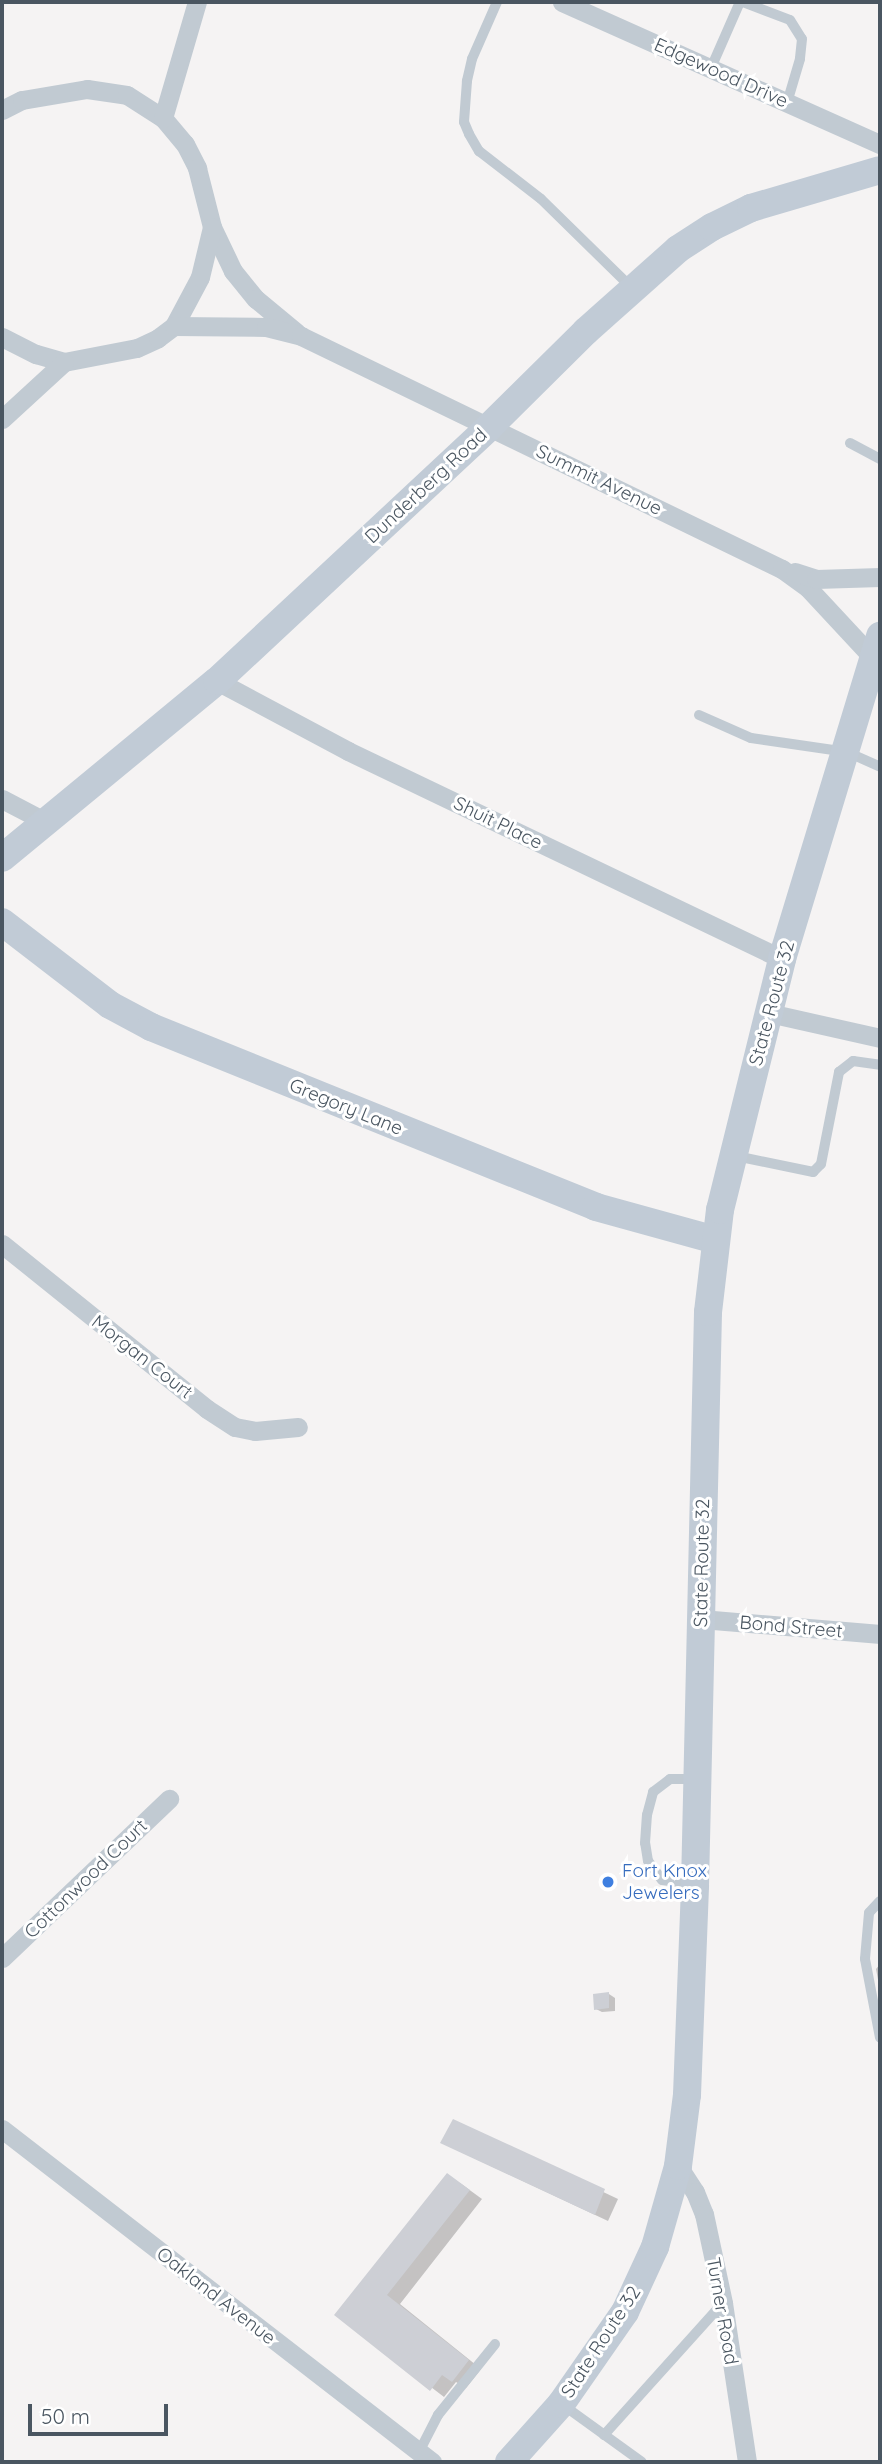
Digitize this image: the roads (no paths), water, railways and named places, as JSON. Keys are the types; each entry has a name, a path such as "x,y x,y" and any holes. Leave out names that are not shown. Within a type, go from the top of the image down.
{"street":[{"path":"163,118 197,2"},
{"name":"Edgewood Drive","path":"562,2 880,144"},
{"name":"Summit Avenue","path":"2,110 22,100 87,89 127,95 163,118 185,144 197,168 212,227 233,271 248,290 301,336"},
{"name":"Dunderberg Road","path":"2,858 217,681 489,427 632,288 678,249 712,227 751,208 880,170"},
{"name":"Summit Avenue","path":"212,227 200,277 174,326 266,327 301,336 782,569 808,588 875,664"},
{"path":"2,337 37,354 64,362 137,348 174,326"},
{"path":"2,419 64,362"},
{"path":"782,569 816,579 880,577"},
{"name":"State Route 32","path":"509,2462 561,2404 611,2333 638,2288 662,2228 678,2166 687,2085 698,1779 707,1351 716,1240 732,1155 782,959 875,664"},
{"name":"Shuit Place","path":"217,681 348,751 782,959"},
{"path":"2,799 46,821"},
{"name":"Gregory Lane","path":"2,922 100,997 151,1027 596,1207 716,1240"},
{"path":"769,1013 880,1038"},
{"name":"Morgan Court","path":"2,1244 207,1409 235,1427 255,1432 298,1427"},
{"name":"Bond Street","path":"701,1619 880,1634"},
{"name":"Cottonwood Court","path":"2,1958 169,1799"},
{"name":"Oakland Avenue","path":"2,2129 426,2457"},
{"name":"Turner Road","path":"678,2166 704,2214 723,2304 747,2462"}],"lane":[{"path":"497,2 472,59 467,80 464,122 469,134 479,151 541,199 632,288"},
{"path":"711,68 741,2 790,20 802,39 800,59 788,103"},
{"path":"850,443 880,458"},
{"path":"698,715 751,738 846,752 880,767"},
{"path":"732,1155 813,1172 821,1164 839,1072 853,1061 880,1065"},
{"path":"695,1885 662,1880 648,1861 645,1843 647,1815 653,1792 670,1779 698,1779"},
{"path":"880,1902 869,1913 865,1959 880,2038"},
{"path":"604,2435 723,2304"},
{"path":"426,2457 438,2415 495,2344"},
{"path":"561,2404 642,2462"}],"place":[{"name":"Fort Knox Jewelers","path":"608,1882"}]}
